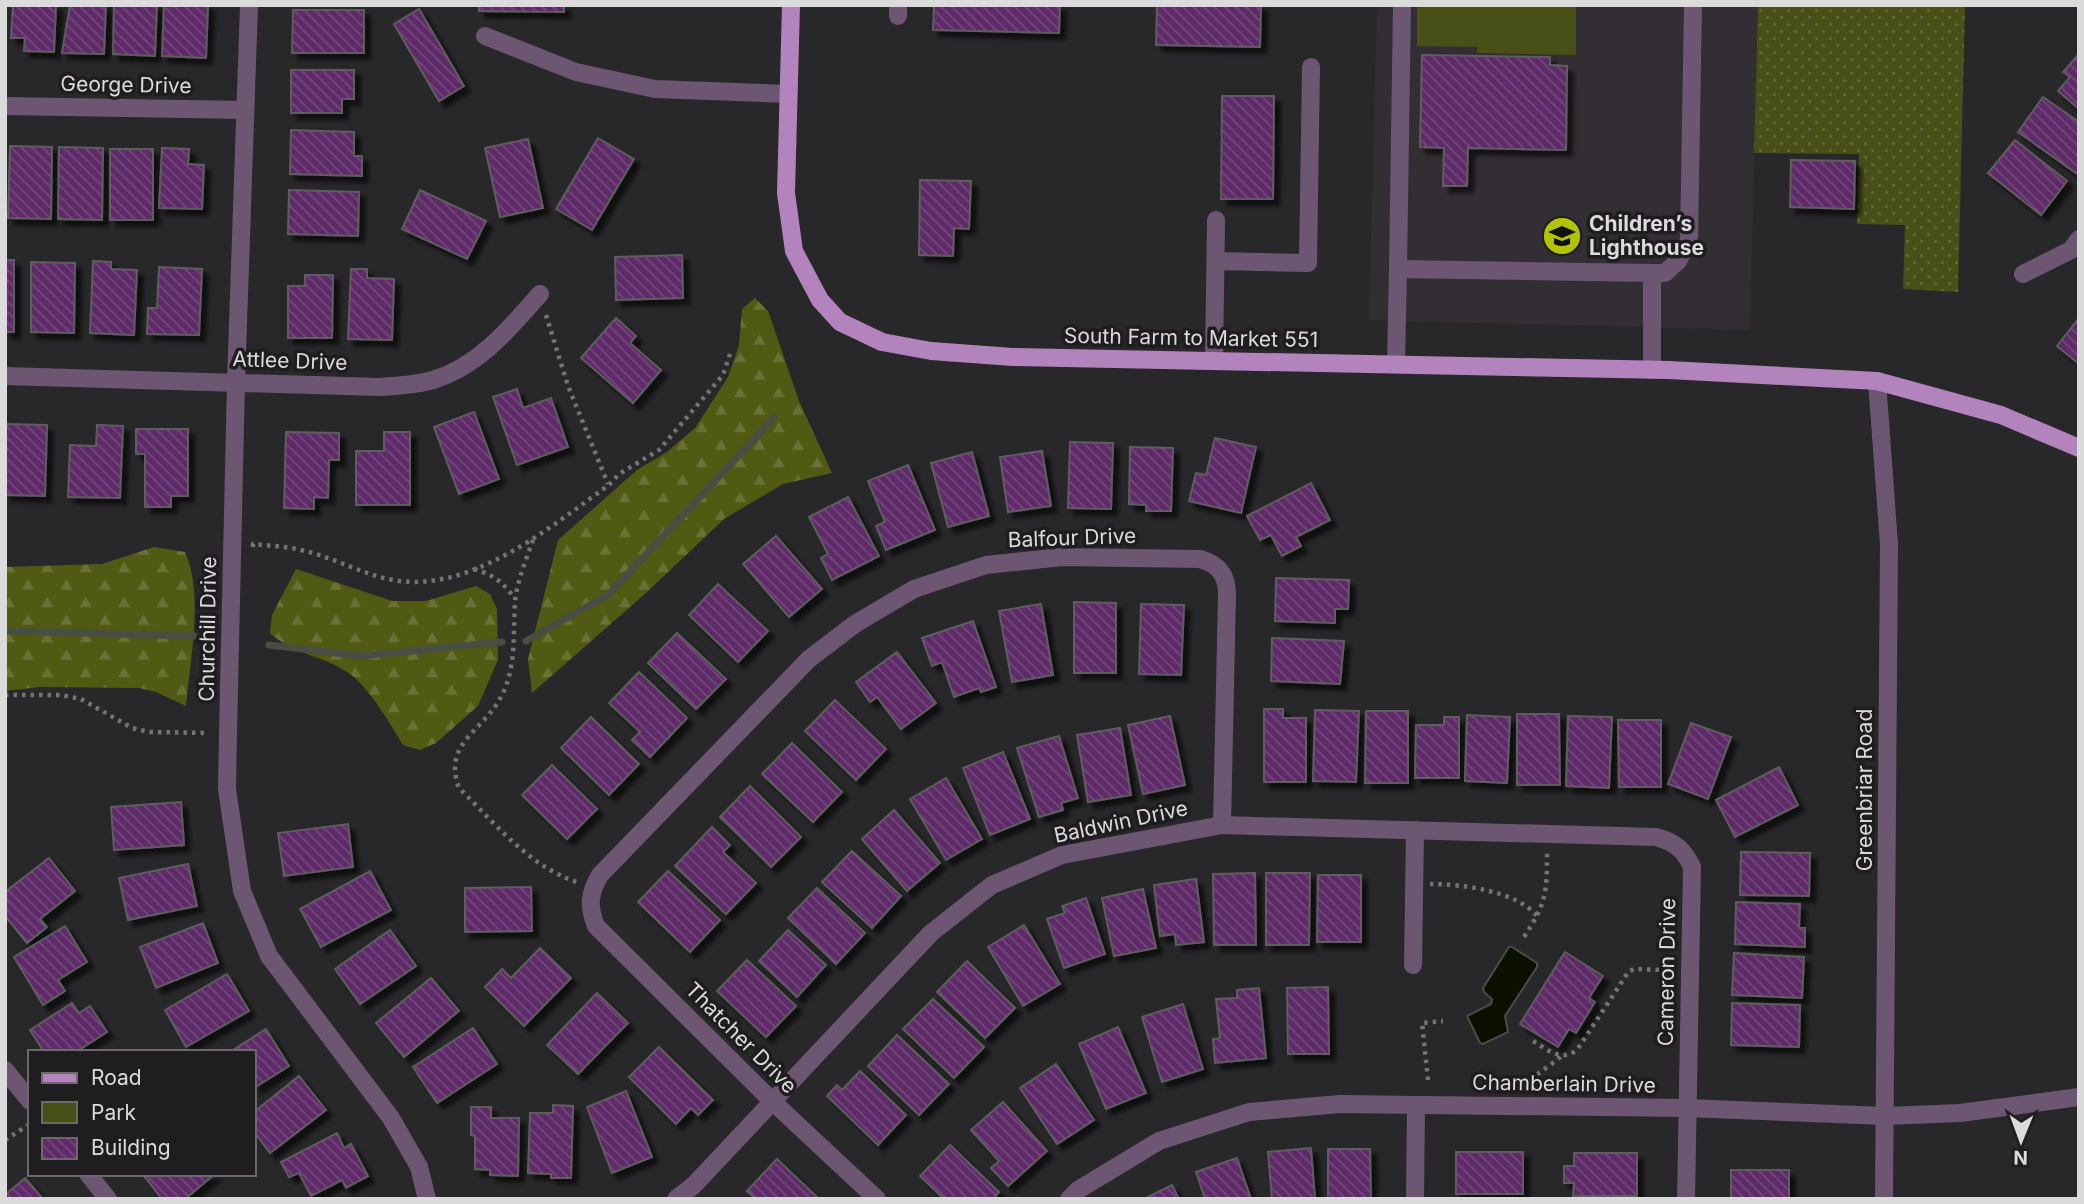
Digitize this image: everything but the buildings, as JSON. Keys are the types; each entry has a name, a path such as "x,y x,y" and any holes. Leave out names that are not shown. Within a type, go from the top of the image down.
{"main road":[{"name":"South Farm to Market 551","path":"791,5 786,193 794,251 820,300 840,322 882,342 931,351 1013,357 1652,370 1877,381 2001,415 2079,448"}],"street":[{"name":"Churchill Drive","path":"249,5 236,382 227,789 242,891 269,956 391,1118 419,1167 427,1199"},
{"path":"1396,364 1402,5"},
{"path":"1398,269 1665,273 1678,261 1689,240 1693,5"},
{"path":"485,36 576,72 655,89 788,93"},
{"path":"1216,261 1308,263 1311,67"},
{"name":"George Drive","path":"5,106 246,110"},
{"path":"1214,361 1216,220"},
{"path":"2023,274 2071,250 2079,239"},
{"path":"1652,273 1652,370"},
{"name":"Attlee Drive","path":"5,376 379,387 433,380 458,370 483,352 540,294"},
{"name":"Greenbriar Road","path":"1877,381 1889,544 1884,1199"},
{"name":"Balfour Drive","path":"591,893 609,865 808,659 855,624 914,589 986,565 1062,557 1200,559 1210,562 1223,575 1227,594 1222,825"},
{"name":"Baldwin Drive","path":"676,1199 694,1186 931,933 992,885 1062,855 1222,825 1656,837 1668,840"},
{"path":"1413,965 1415,830"},
{"name":"Cameron Drive","path":"1668,840 1679,846 1692,867 1686,1199"},
{"name":"Thatcher Drive","path":"591,893 591,913 596,926 605,936 772,1101 877,1199"},
{"path":"5,1070 28,1099"},
{"name":"Chamberlain Drive","path":"1069,1199 1078,1190 1159,1141 1250,1112 1340,1104 1688,1108 1885,1116 1960,1113 2079,1097"},
{"path":"1415,1199 1416,1105"},
{"path":"90,1176 108,1199"}],"path":[{"path":"540,294 568,386 609,485"},
{"path":"253,557 253,544 300,550 350,569 393,580 414,582 459,577 533,539 609,485 619,474 659,450 723,375 731,351"},
{"path":"533,539 515,600 515,640 509,674 499,701 459,749 454,762 454,776 459,788 531,858 591,893"},
{"path":"474,569 490,574 504,583 515,600"},
{"path":"5,695 61,695 81,699 132,728 149,732 228,733"},
{"path":"1524,937 1537,916 1547,890 1547,853"},
{"path":"1414,884 1470,887 1512,899 1532,909 1537,916"},
{"path":"1532,1041 1561,1056 1570,1056 1577,1050 1629,971 1664,970"},
{"path":"1428,1080 1422,1023 1443,1021"},
{"path":"1532,1082 1536,1074 1552,1066 1561,1056"},
{"path":"5,1140 28,1125"}],"shaded area":[{"name":"Children’s Lighthouse","path":"1377,5 1758,5 1750,330 1369,320"},
{"path":"1509,947 1537,963 1537,967 1505,1016 1508,1032 1483,1044 1480,1043 1467,1016 1491,1004 1492,999 1483,988"}],"green space":[{"path":"1417,5 1576,5 1576,55 1477,53 1477,47 1417,46"},
{"path":"1758,5 1965,5 1958,292 1903,289 1905,225 1857,224 1859,154 1754,153"},
{"path":"755,298 768,311 799,401 832,473 783,484 724,519 646,593 532,693 528,659 558,540 637,470 667,452 695,428 728,377 739,345 742,309"},
{"path":"154,547 185,552 191,569 195,607 186,706 156,692 139,688 40,687 5,691 5,567 102,564"},
{"path":"296,569 392,601 426,601 476,586 490,594 497,609 498,660 478,706 436,743 420,750 403,745 378,706 354,678 337,666 289,646 270,633 272,615"}],"waterway":[{"path":"526,641 608,595 774,418"},
{"path":"5,631 194,636"},
{"path":"269,645 361,656 502,642"}],"place":[{"name":"Children’s Lighthouse","path":"1562,236"}]}
